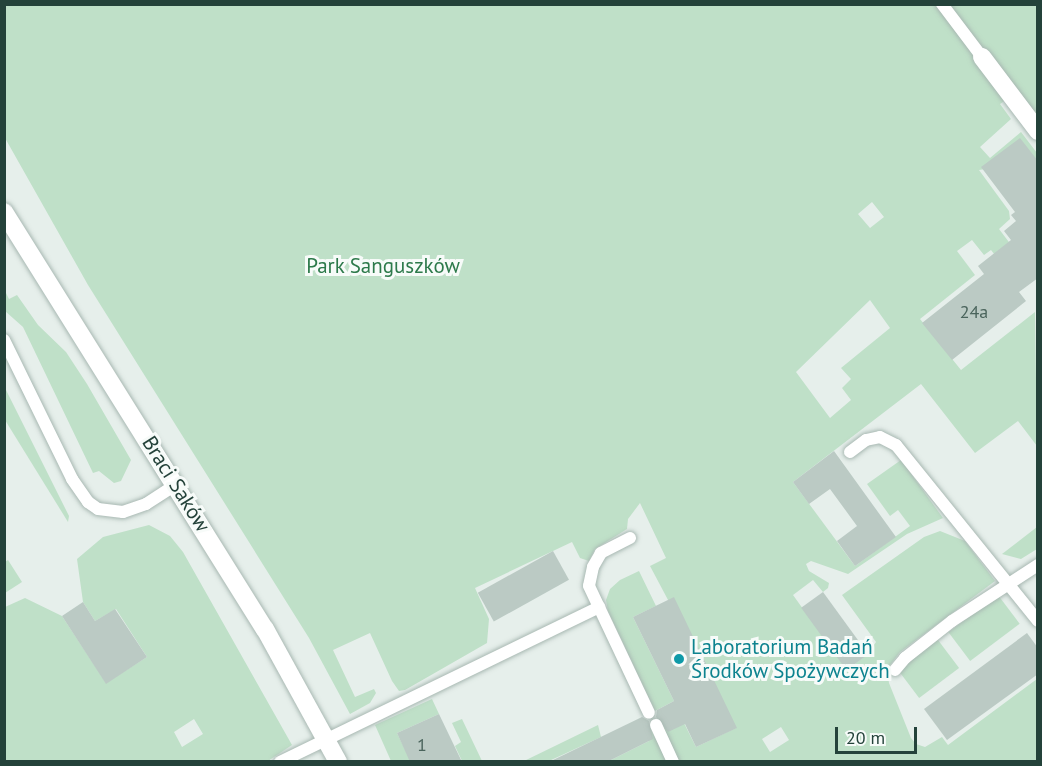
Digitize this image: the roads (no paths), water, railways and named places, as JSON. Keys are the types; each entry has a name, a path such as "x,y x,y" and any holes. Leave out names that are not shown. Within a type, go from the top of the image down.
{"street":[{"path":"982,57 1038,131"},
{"name":"Braci Saków","path":"4,212 177,484 338,762"}],"lane":[{"path":"942,4 982,57"},
{"path":"4,340 72,479 88,502 98,509 123,512 146,504 177,484"},
{"path":"850,452 866,440 880,437 896,445 956,523 1008,582 1038,621"},
{"path":"630,538 601,553 593,567 590,586 673,762"},
{"path":"895,670 905,658 1008,582 1038,565"},
{"path":"280,762 325,737 599,607"}],"place":[{"name":"Laboratorium Badań Środków Spożywczych","path":"679,659"}],"park label":[{"name":"Park Sanguszków","path":"383,266"}]}
